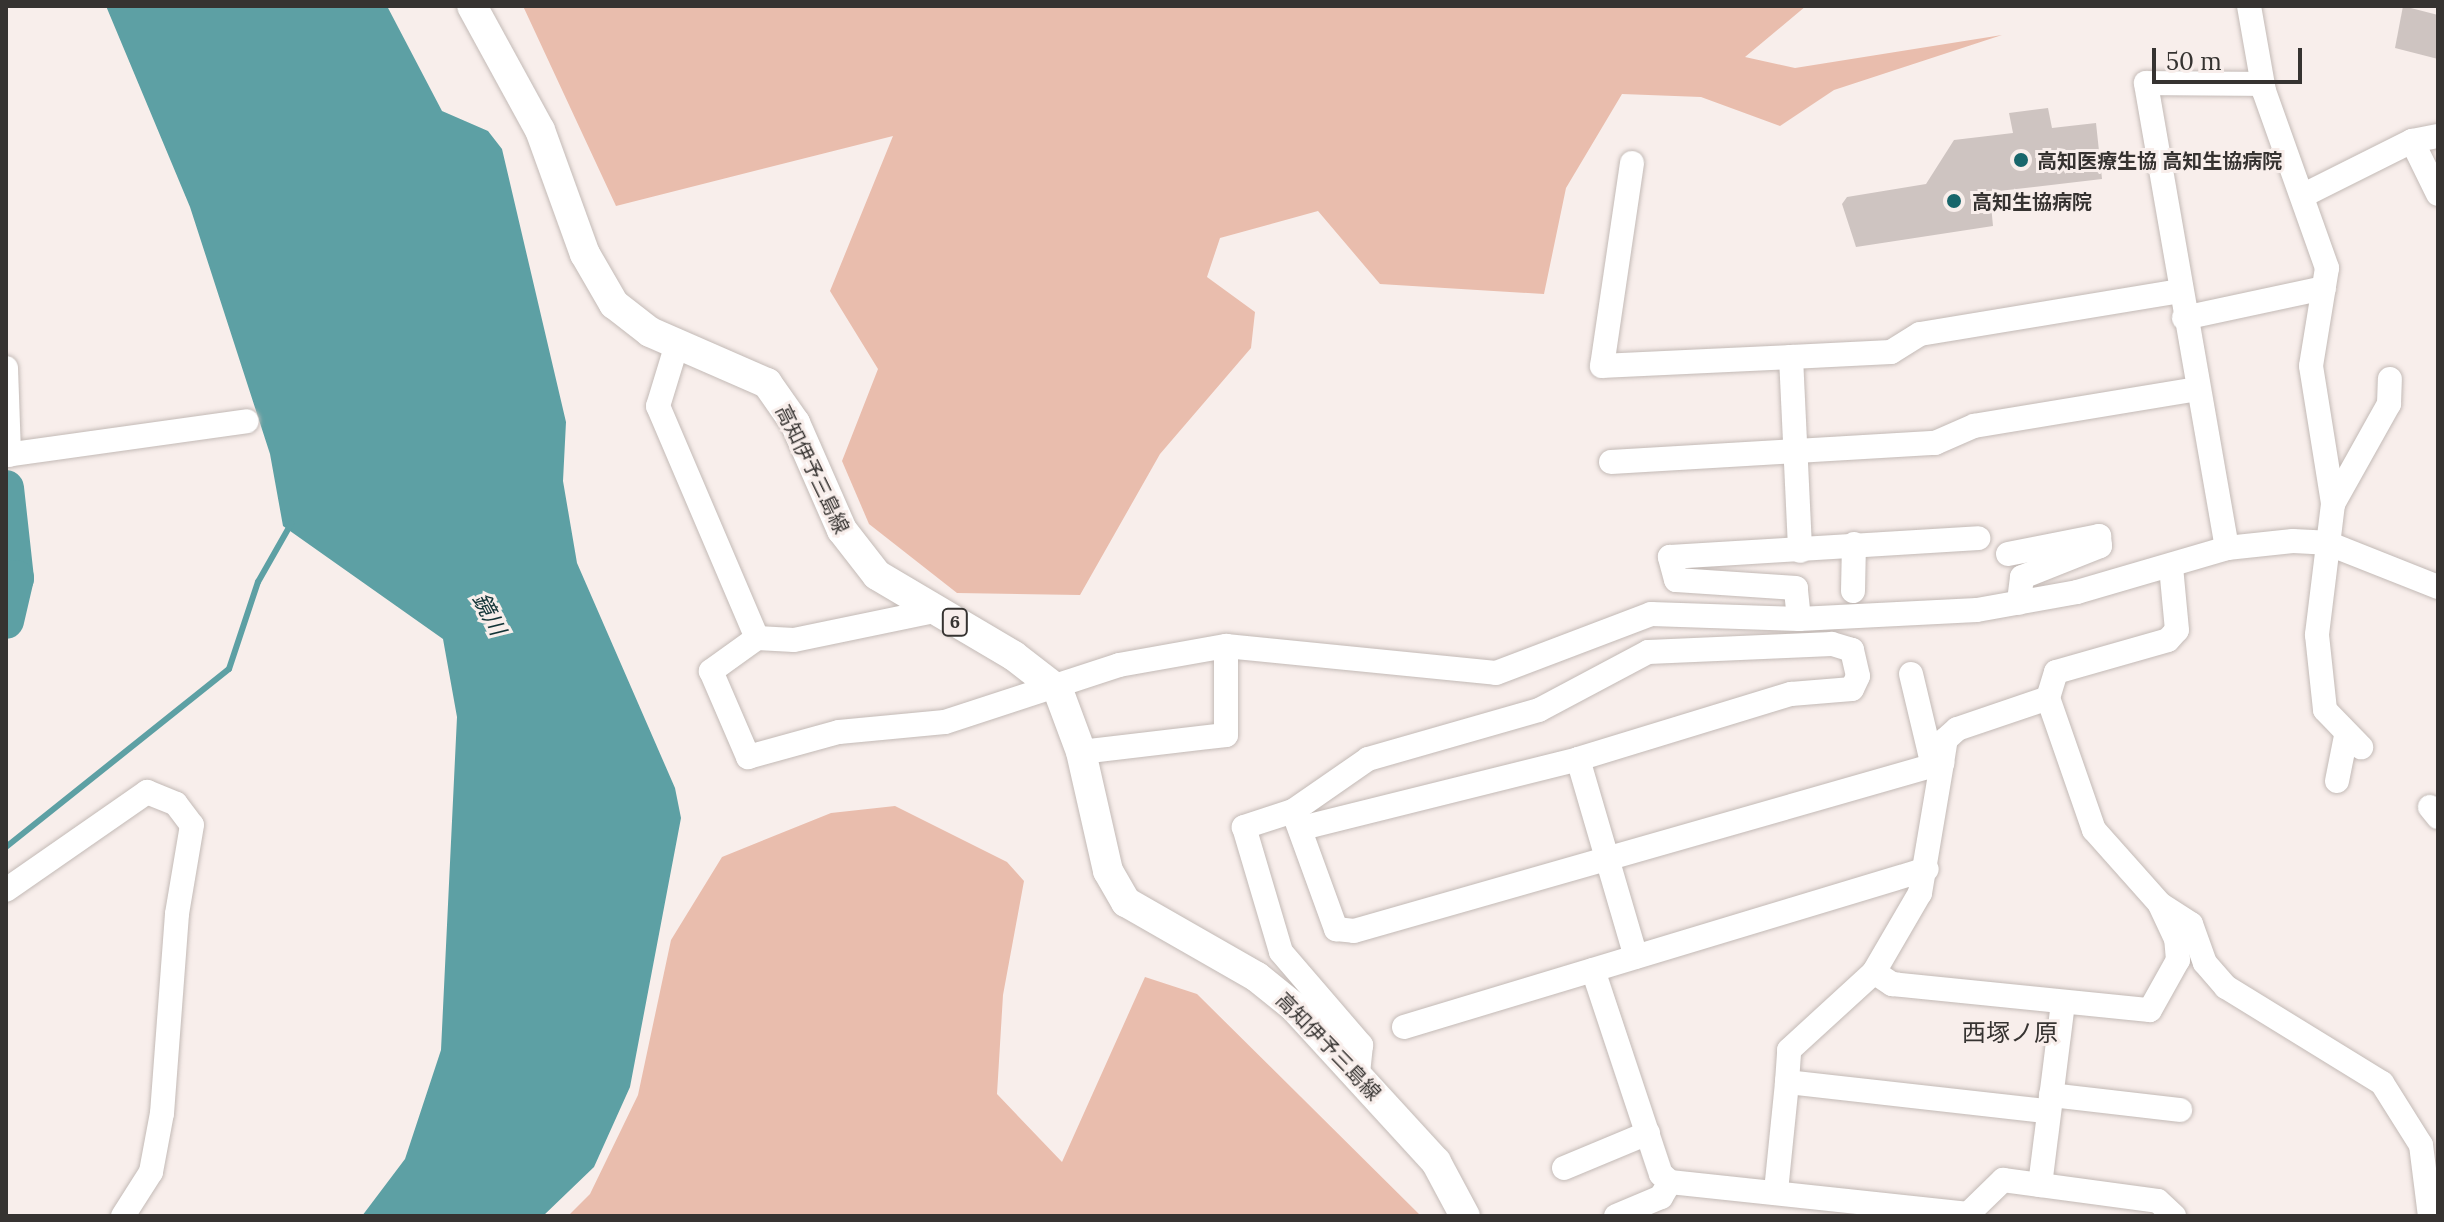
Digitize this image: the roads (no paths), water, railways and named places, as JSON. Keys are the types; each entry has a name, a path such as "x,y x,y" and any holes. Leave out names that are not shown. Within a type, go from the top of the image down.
{"main road":[{"name":"高知伊予三島線","path":"472,6 540,130 603,289 631,319 677,344 767,383 795,423 855,551 877,575 1014,656 1058,690 1081,752 1108,871 1126,902 1277,991 1436,1162 1465,1216"}],"street":[{"path":"2249,6 2262,84 2321,235 2324,288 2311,377 2333,504 2317,635 2325,710 2353,742 2337,781"},
{"path":"2227,548 2179,291 2146,83 2262,84"},
{"path":"2306,194 2412,141 2438,136"},
{"path":"2412,141 2438,194"},
{"path":"1632,163 1602,366 1891,352 1920,334 2179,291"},
{"path":"2184,318 2324,288"},
{"path":"677,344 658,406 757,638"},
{"path":"1791,357 1800,551"},
{"path":"6,368 7,455 247,421"},
{"path":"2333,504 2389,404 2390,379"},
{"path":"1611,462 1935,443 1974,426 2197,389"},
{"path":"2008,554 2099,536 2100,546 2022,577 2019,603"},
{"path":"1799,619 1796,588 1676,580 1670,565 1676,553 1696,550 1800,551 1854,544 1978,538"},
{"path":"934,611 794,640 757,638 711,671 748,757 839,732 945,722 1058,690 1119,665 1226,646 1496,673 1651,614 1799,619 1915,617 2019,603 2171,567 2227,548 2327,543 2438,587"},
{"path":"1853,591 1854,544"},
{"path":"2171,567 2177,630 2168,640 2056,672 2048,698 2094,830 2160,904 2191,924 2205,963 2226,987 2382,1083 2421,1145 2430,1216"},
{"path":"1298,820 1368,759 1539,710 1648,652 1832,644 1852,650 1858,676 1852,689 1791,694 1578,759 1298,820 1257,817 1244,827 1242,840 1281,952 1361,1045 1358,1076"},
{"path":"1081,752 1226,735 1226,646"},
{"path":"1911,674 1937,762"},
{"path":"1776,1191 1789,1050 1874,972 1904,930 1927,869 1937,762 1946,739 1957,729 2048,698"},
{"path":"1578,759 1609,854 1636,957"},
{"path":"1298,820 1336,929 1354,931 1609,854 1937,762"},
{"path":"6,890 147,792 176,804 192,825 159,1128 151,1172 123,1216"},
{"path":"1404,1027 1927,869"},
{"path":"1874,972 1892,984 2150,1010 2163,998 2178,960 2160,904"},
{"path":"1593,970 1648,1133 1670,1182"},
{"path":"2040,1185 2063,1002"},
{"path":"1787,1082 2180,1110"},
{"path":"1564,1168 1648,1133"},
{"path":"1670,1182 1968,1214 2003,1180 2158,1201 2174,1216"},
{"path":"1616,1216 1661,1197 1670,1182"}],"water":[{"name":"鏡川","path":"106,6 387,6 442,111 488,131 502,149 566,422 563,481 577,563 675,788 681,818 630,1087 594,1167 543,1216 362,1216 405,1159 441,1050 457,717 443,639 283,526 270,454 190,207"}],"waterway":[{"path":"6,488 16,578 6,621"},
{"path":"6,847 229,669 258,582 291,524"}],"place":[{"name":"高知医療生協 高知生協病院","path":"2021,160"},
{"name":"高知生協病院","path":"1954,201"}],"district":[{"name":"西塚ノ原","path":"2010,1033"}]}
